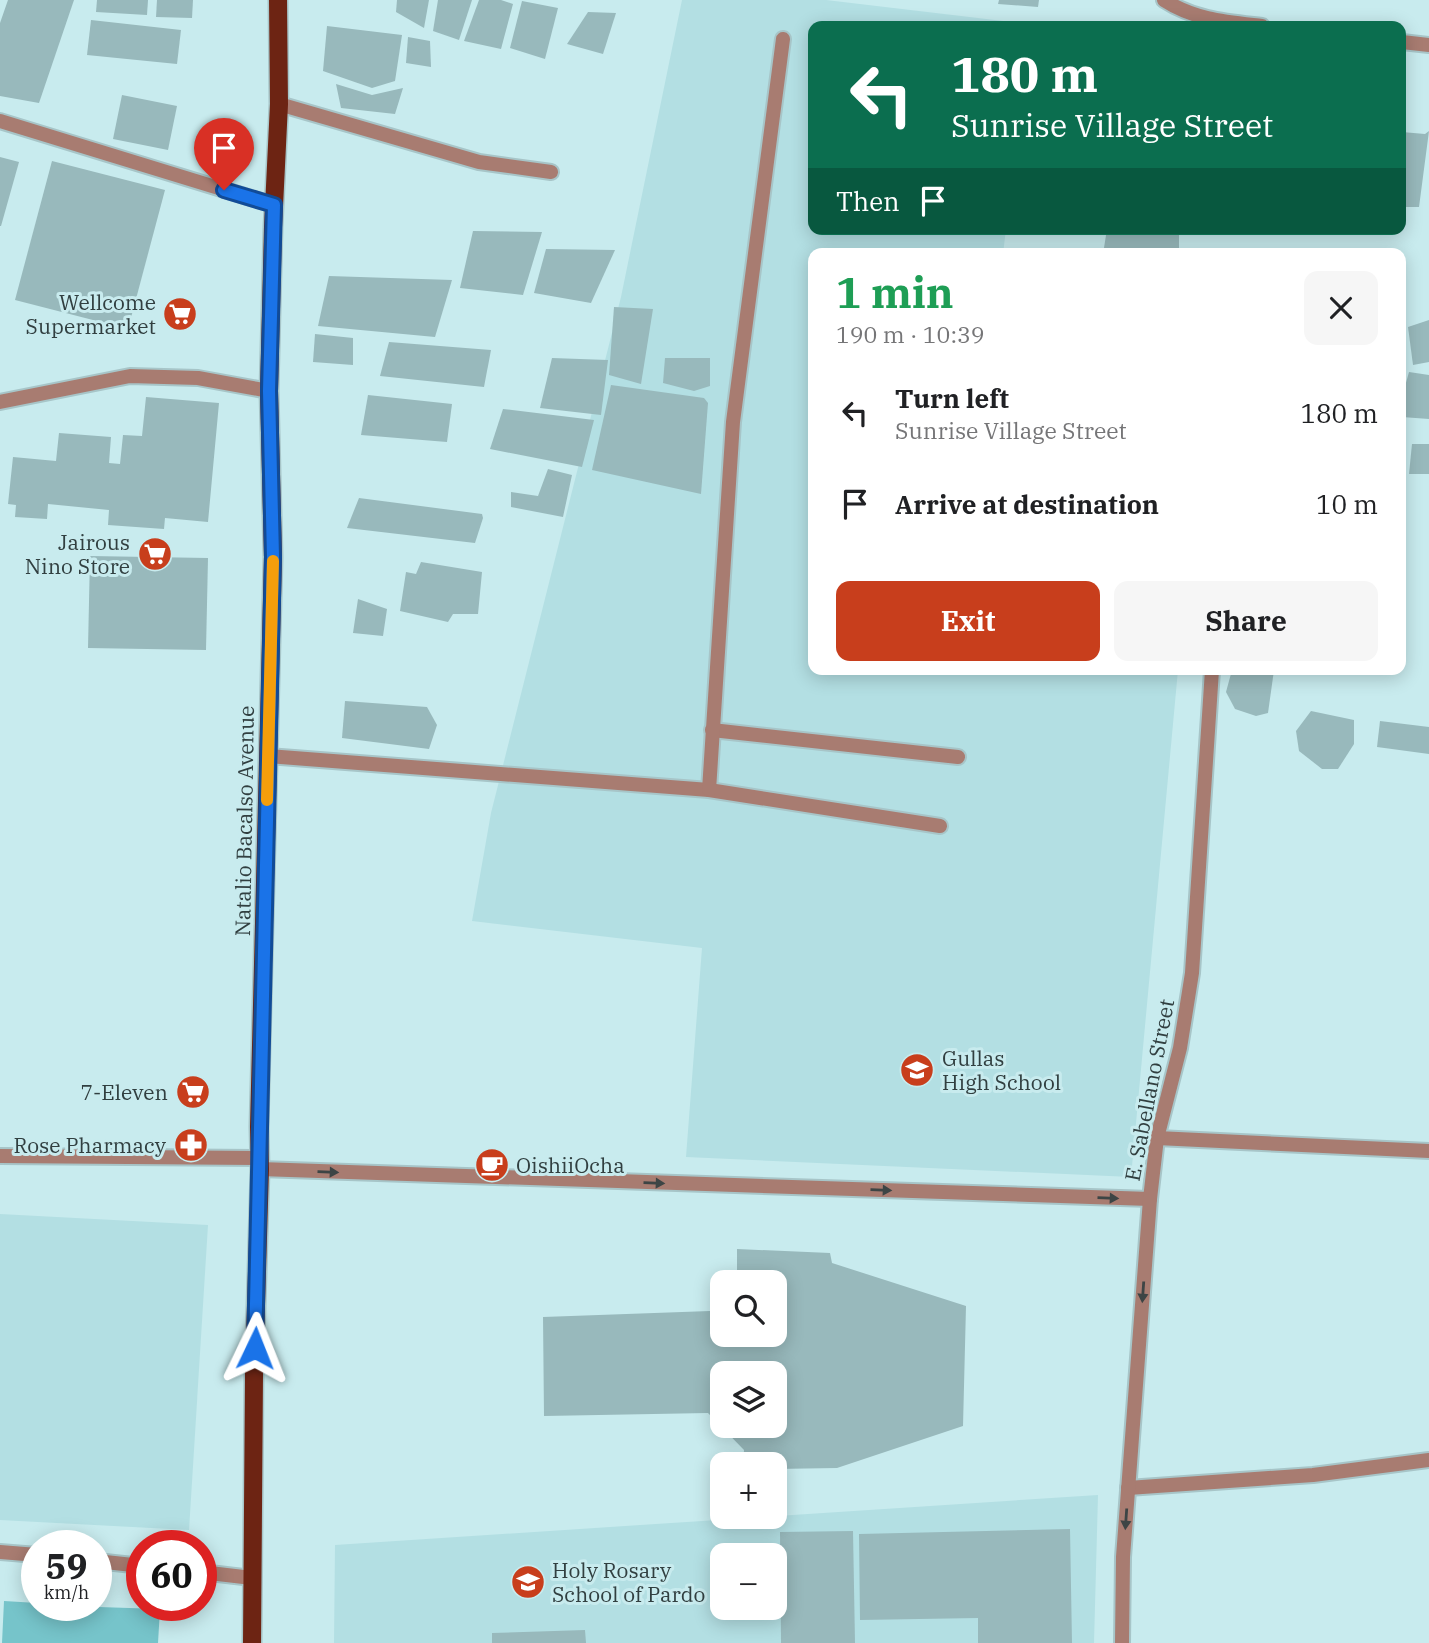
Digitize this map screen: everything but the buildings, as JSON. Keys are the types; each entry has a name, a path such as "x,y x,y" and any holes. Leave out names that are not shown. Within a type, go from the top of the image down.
{"main road":[{"name":"Natalio Bacalso Avenue","path":"252,1643 254,1374 273,557 269,391 279,104 278,0"}],"street":[{"path":"1164,0 1178,9 1219,21"},
{"path":"709,790 733,422 783,39"},
{"path":"1406,43 1429,46"},
{"path":"279,104 479,162 551,172"},
{"path":"0,121 274,205"},
{"path":"0,402 130,376 198,378 269,391"},
{"name":"E. Sabellano Street","path":"1122,1643 1123,1557 1150,1199 1157,1138 1180,1048 1192,973 1212,675"},
{"path":"712,730 958,757"},
{"path":"268,756 709,790 940,826"},
{"path":"1157,1138 1429,1151"},
{"path":"0,1156 1150,1199"},
{"path":"1128,1488 1313,1475 1429,1460"},
{"path":"0,1552 21,1554"},
{"path":"217,1575 253,1578"}],"shaded area":[{"path":"682,0 826,0 1004,21 808,21 808,235 1005,235 1004,248 808,248 808,675 1178,675 1131,1177 686,1157 702,948 472,921 491,813 621,297"},
{"path":"0,1214 208,1225 189,1530 0,1520"},
{"name":"Holy Rosary School of Pardo","path":"1098,1495 1094,1643 334,1643 335,1545 710,1520 710,1529 787,1529 787,1515"},
{"path":"4,1601 21,1602 21,1621 112,1621 112,1607 126,1608 126,1621 159,1621 158,1643 2,1643"}],"slow traffic":[{"path":"267,800 273,561"}],"place":[{"name":"Wellcome Supermarket","path":"180,314"},
{"name":"Jairous Nino Store","path":"155,554"},
{"name":"Gullas High School","path":"917,1070"},
{"name":"7-Eleven","path":"193,1092"},
{"name":"Rose Pharmacy","path":"191,1145"},
{"name":"OishiiOcha","path":"492,1165"},
{"name":"Holy Rosary School of Pardo","path":"528,1582"}],"route":[{"path":"224,190 274,205 269,391 273,557 255,1348"}]}
